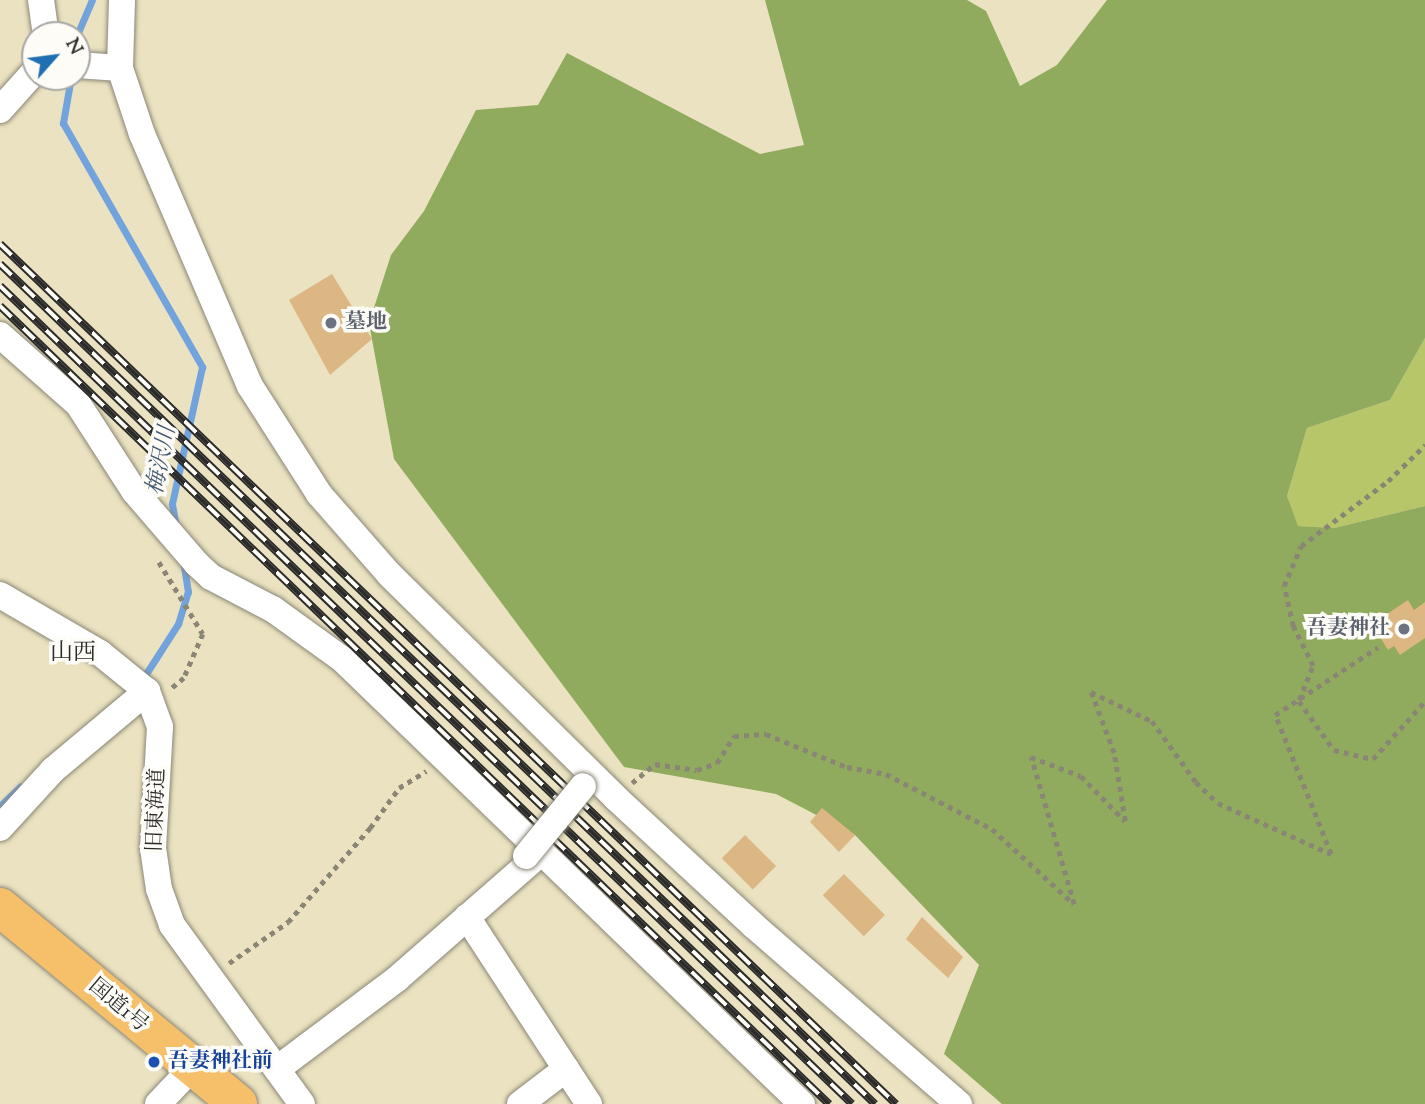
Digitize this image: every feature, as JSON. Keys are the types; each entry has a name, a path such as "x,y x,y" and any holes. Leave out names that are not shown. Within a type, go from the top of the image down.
{"highway":[{"name":"国道1号","path":"0,907 237,1104"}],"street":[{"path":"41,0 44,21"},
{"path":"122,0 120,68 142,134 250,386 319,494 390,575 616,798 753,925 959,1104"},
{"path":"91,66 120,68"},
{"path":"0,110 21,87"},
{"path":"0,335 78,404 134,491 168,526 197,564 211,577 274,610 341,659 445,760 534,854 802,1104"},
{"path":"0,595 100,653 148,695 53,770 0,828"},
{"name":"旧東海道","path":"148,695 160,727 153,848 159,890 172,925 302,1104"},
{"path":"277,1069 398,978 467,917 534,854 583,786"},
{"path":"467,917 589,1104"},
{"path":"158,1104 192,1068"},
{"path":"520,1104 566,1069"}],"path":[{"path":"1299,701 1312,666 1293,626 1284,586 1301,545 1388,481 1425,445"},
{"path":"148,695 184,678 203,634 153,551"},
{"path":"616,798 655,764 698,770 717,763 734,736 766,734 846,767 886,774 992,829 1074,904 1031,757 1081,776 1125,821 1114,753 1091,692 1152,721 1196,782 1218,803 1331,854 1275,715 1378,647"},
{"path":"1299,701 1334,750 1373,759 1425,701"},
{"path":"209,976 288,922 370,828 399,788 445,760"}],"green space":[{"path":"765,0 967,0 986,11 1020,86 1057,65 1107,0 1425,0 1425,338 1390,400 1307,428 1287,496 1298,526 1334,528 1425,506 1425,1104 1002,1104 944,1054 979,965 855,835 776,794 624,767 394,459 369,323 391,255 424,211 476,110 538,105 567,53 760,154 804,145"},
{"path":"1425,338 1425,506 1334,528 1297,526 1287,496 1307,428 1390,400"}],"building":[{"path":"332,274 372,339 330,375 289,300"},
{"name":"吾妻神社","path":"1408,600 1414,610 1425,602 1425,638 1400,655 1394,646 1388,650 1378,634 1383,630 1378,620"},
{"path":"822,808 855,835 839,852 810,822"},
{"path":"745,835 776,866 753,889 722,858"},
{"path":"844,874 885,915 864,936 823,895"},
{"path":"922,917 963,957 948,978 906,939"}],"waterway":[{"path":"83,21 92,0"},
{"name":"梅沢川","path":"69,91 63,123 202,367 172,504 176,526"},
{"name":"梅沢川","path":"142,680 178,624 188,592 183,561"},
{"name":"梅沢川","path":"0,806 20,787"}],"railway":[{"path":"0,244 896,1104"},
{"path":"0,264 875,1104"},
{"path":"0,286 852,1104"},
{"path":"0,306 829,1104"}],"place":[{"name":"墓地","path":"331,323"},
{"name":"吾妻神社","path":"1404,629"},
{"name":"吾妻神社前","path":"154,1062"}],"district":[{"name":"山西","path":"73,654"}]}
